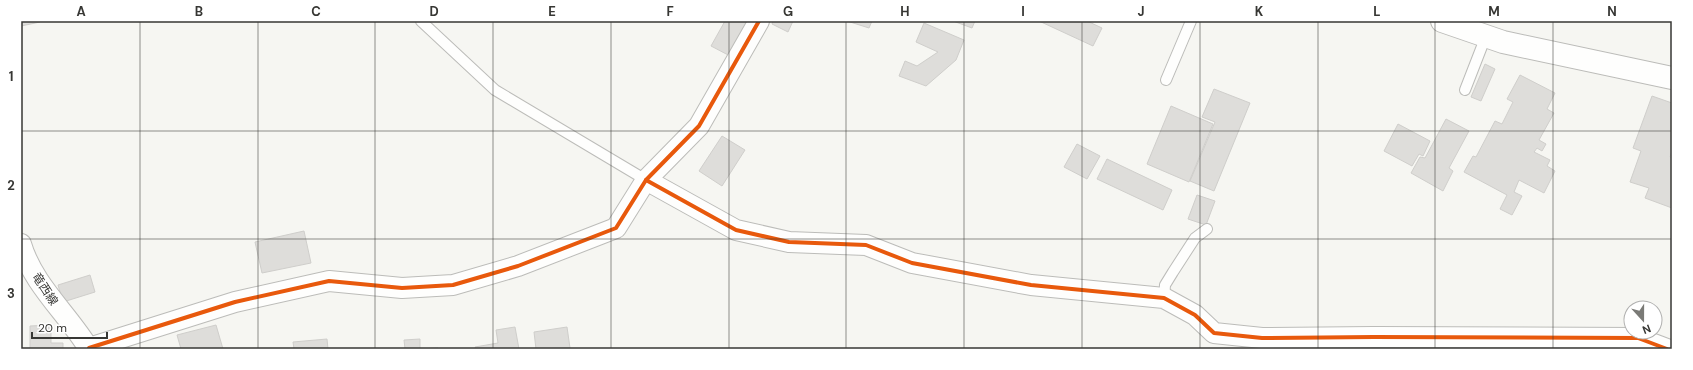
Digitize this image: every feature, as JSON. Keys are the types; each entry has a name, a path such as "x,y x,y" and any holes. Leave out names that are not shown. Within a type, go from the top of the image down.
{"street":[{"path":"89,348 235,302 329,281 402,288 453,285 518,266 616,228 646,180 699,126 759,21"},
{"path":"1442,21 1503,42 1672,78"},
{"path":"646,180 736,230 788,242 866,245 912,263 1031,285 1164,298 1194,315 1214,333 1262,338 1638,338 1667,349"},
{"name":"竜西線","path":"21,244 24,254 49,298 89,348"}],"lane":[{"path":"421,21 495,90 646,180"},
{"path":"1166,80 1191,21"},
{"path":"1464,90 1486,36"},
{"path":"1164,298 1165,285 1184,254 1195,238 1207,229"}],"building":[{"path":"21,21 39,21 40,22 21,26"},
{"path":"725,21 753,21 732,57 711,46"},
{"path":"773,21 793,21 788,32 772,24"},
{"path":"847,21 872,21 869,28"},
{"path":"953,21 975,21 972,28"},
{"path":"1039,21 1087,21 1102,28 1093,46"},
{"path":"924,23 964,40 956,60 926,86 899,76 905,61 917,66 938,52 916,42"},
{"path":"1485,64 1495,69 1481,101 1471,97"},
{"path":"1520,75 1555,93 1547,109 1554,113 1539,140 1546,144 1542,151 1537,148 1534,152 1550,160 1547,166 1555,171 1544,193 1519,180 1514,192 1522,196 1512,215 1500,209 1507,195 1464,172 1473,156 1476,157 1495,121 1502,124 1513,102 1507,99"},
{"path":"1214,89 1250,103 1214,191 1190,181 1215,122 1202,117"},
{"path":"1652,96 1672,103 1672,151 1670,157 1672,158 1672,208 1645,198 1649,188 1630,182 1641,151 1633,148"},
{"path":"1171,106 1213,124 1189,182 1147,164"},
{"path":"1446,119 1469,131 1449,168 1453,171 1443,191 1411,173 1420,157 1425,158"},
{"path":"1398,124 1430,141 1423,156 1419,154 1412,166 1384,151"},
{"path":"722,136 745,150 722,186 699,171"},
{"path":"1077,144 1100,156 1087,179 1064,167"},
{"path":"1107,159 1172,190 1163,210 1097,179"},
{"path":"1197,195 1215,201 1206,225 1188,219"},
{"path":"304,231 311,263 262,273 255,242"},
{"path":"90,275 95,292 63,302 58,285"},
{"path":"51,325 51,343 63,343 63,349 30,349 30,326"},
{"path":"216,325 223,349 181,349 177,335"},
{"path":"515,327 519,349 476,349 475,347 498,343 496,330"},
{"path":"567,327 570,348 536,349 534,332"},
{"path":"327,339 328,349 294,349 293,342"},
{"path":"420,339 420,349 405,349 404,340"}],"cycle path":[{"path":"89,348 235,302 329,281 402,288 453,285 518,266 616,228 646,180 699,126 759,21"},
{"path":"646,180 736,230 789,242 866,245 912,263 1031,285 1164,298 1195,315 1214,333 1262,338 1638,338 1667,349"}]}
